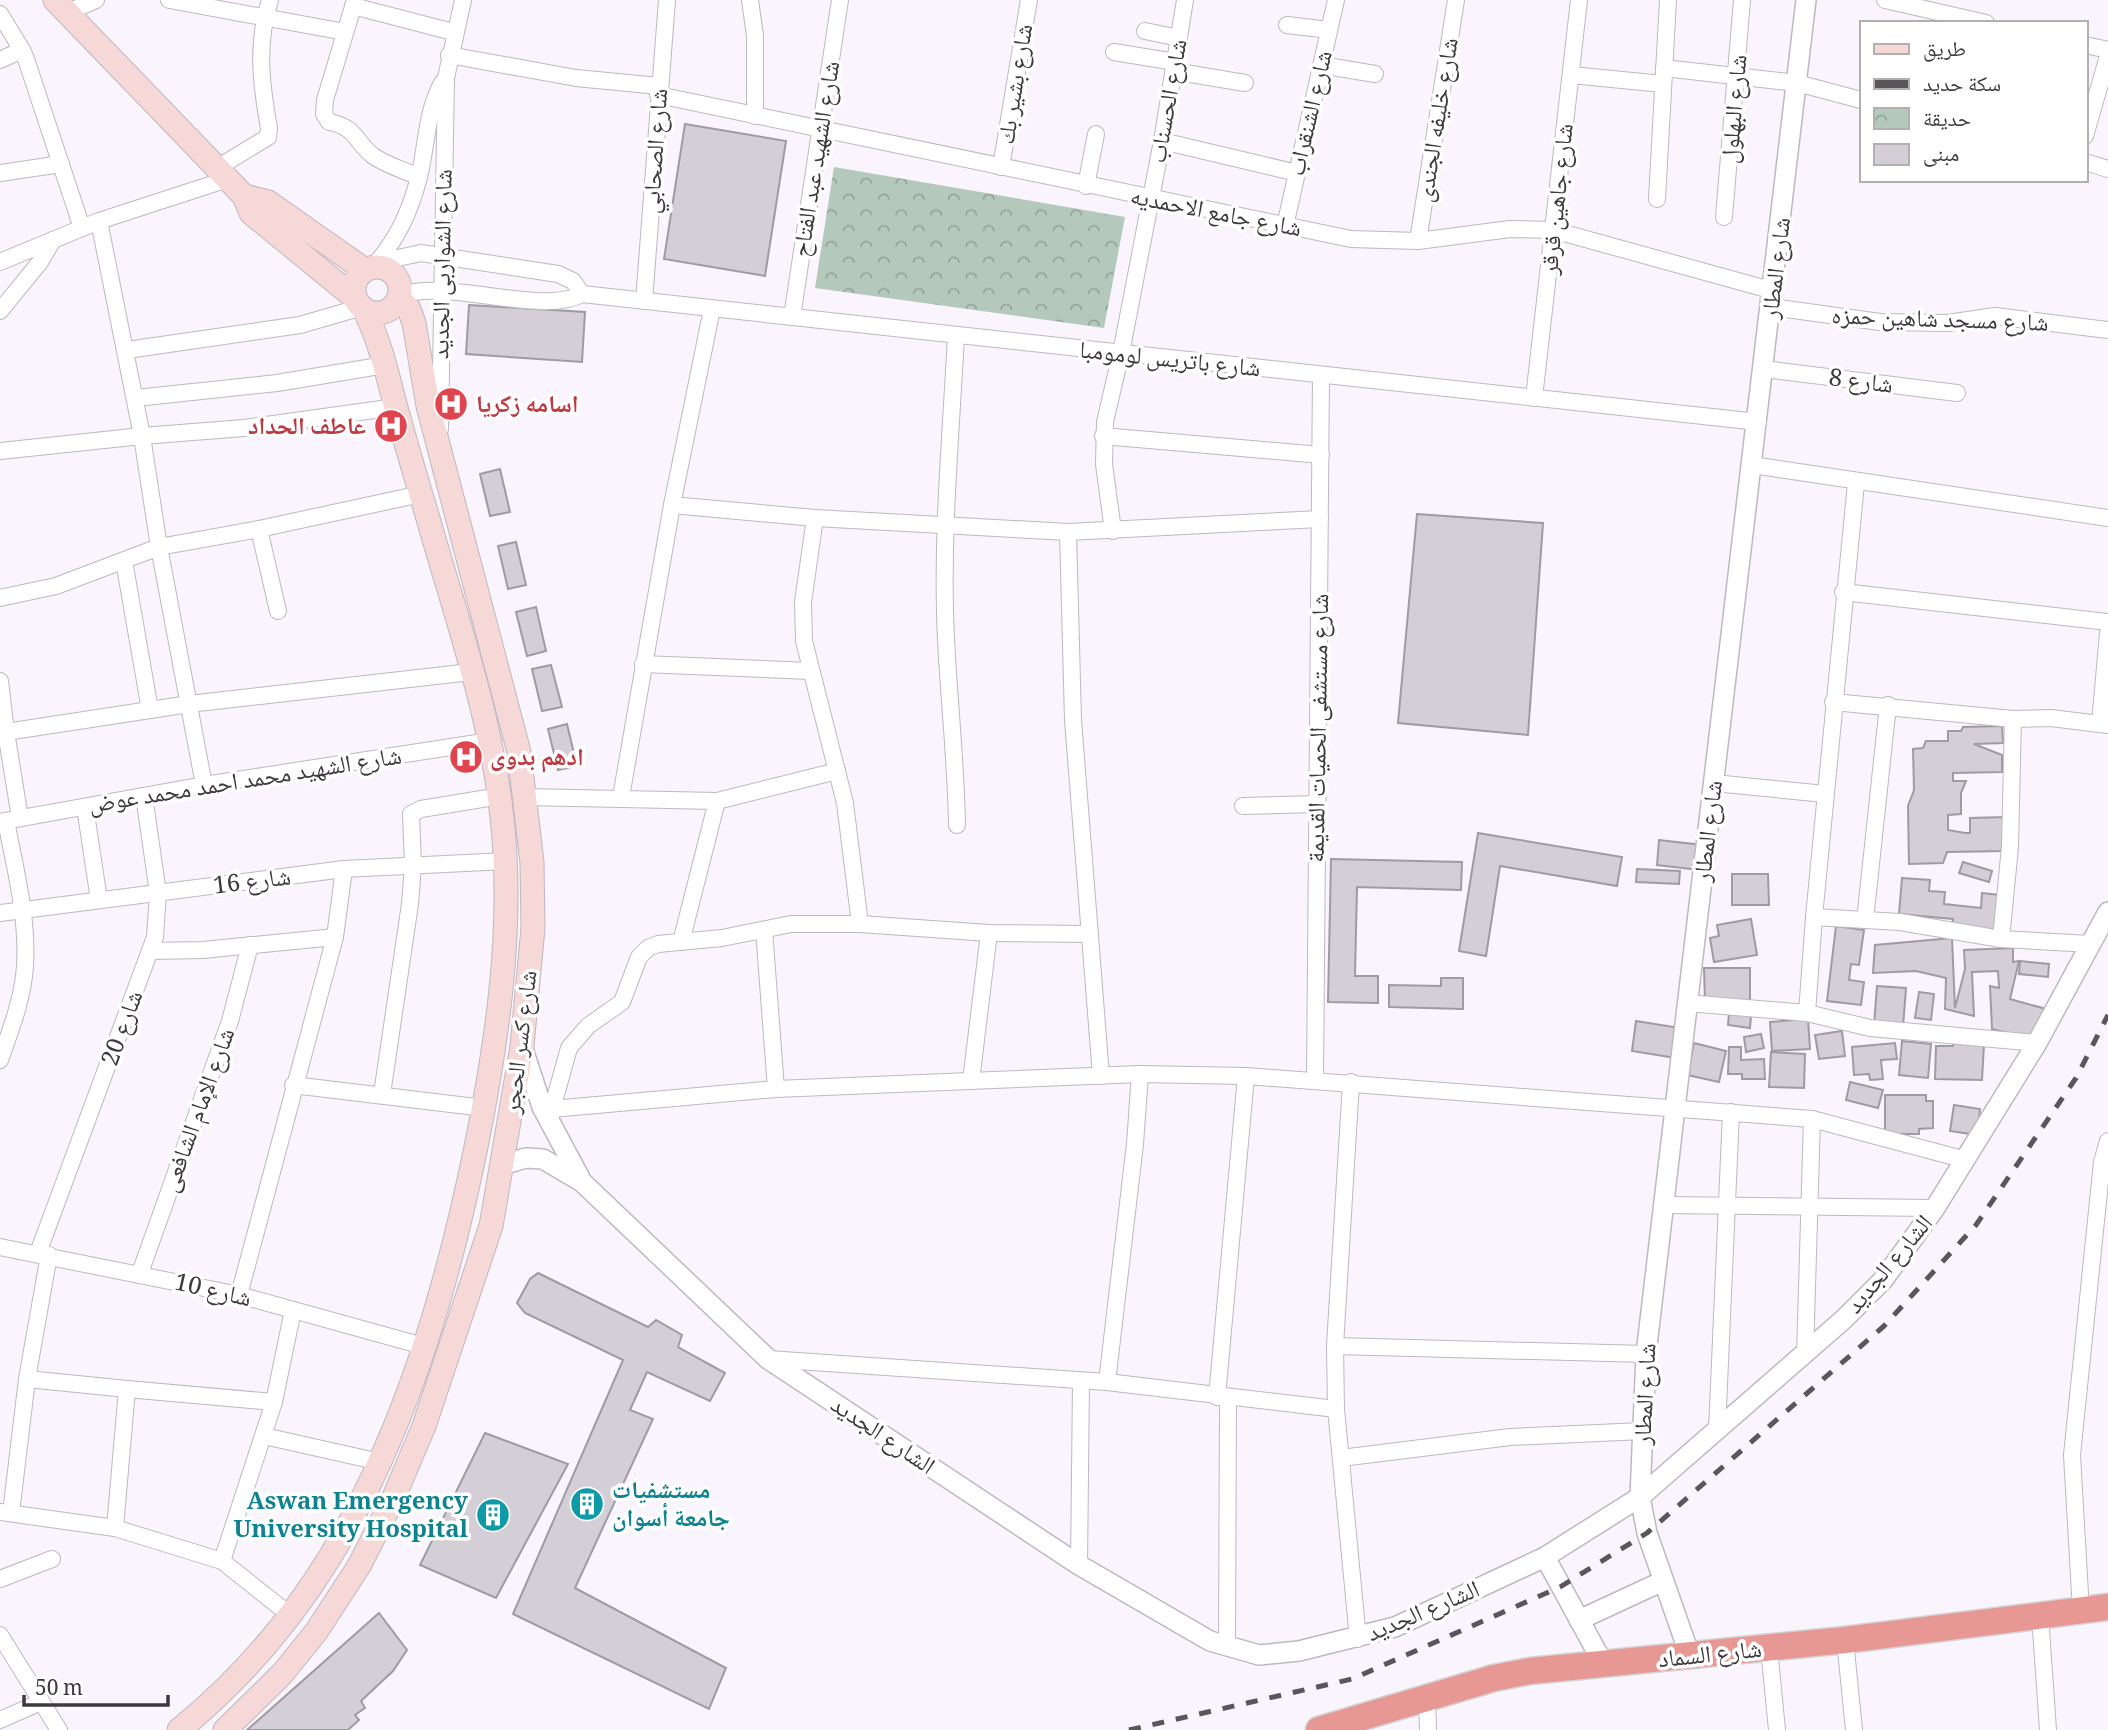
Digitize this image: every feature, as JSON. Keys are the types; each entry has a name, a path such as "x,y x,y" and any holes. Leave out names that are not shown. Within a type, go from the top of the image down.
{"highway":[{"name":"شارع السماد","path":"1319,1730 1427,1697 1530,1671 1845,1640 2108,1607"}],"main road":[{"path":"61,6 244,196 251,213 360,305 384,312 400,296 396,275 374,268 268,202 244,196"},
{"path":"360,305 355,282 374,268"},
{"name":"شارع كسر الحجر","path":"225,1730 282,1674 316,1632 359,1566 394,1497 424,1426 491,1226 522,1046 533,928 532,862 526,797 510,708 422,381 414,323 400,296"},
{"name":"شارع كسر الحجر","path":"179,1730 221,1692 290,1615 331,1555 380,1462 423,1346 447,1268 484,1108 502,985 506,861 500,796 490,741 385,365 360,305"}],"street":[{"path":"61,6 96,0"},
{"path":"169,0 345,32"},
{"path":"0,262 222,173 268,136 260,60 265,17 270,0"},
{"name":"شارع الشواربى الجديد","path":"440,449 446,78 453,32 463,0"},
{"name":"شارع الصحابي","path":"644,301 667,0"},
{"path":"750,0 755,36 755,116"},
{"name":"شارع الشهيد عبد الفتاح","path":"792,317 840,0"},
{"name":"شارع بشير بك","path":"1001,167 1029,0"},
{"name":"شارع الحسناب","path":"1114,531 1103,436 1162,141 1185,0"},
{"name":"شارع الشنقراب","path":"1285,226 1336,0"},
{"name":"شارع خليفه الجندى","path":"1418,241 1456,0"},
{"name":"شارع جاهين قرقر","path":"1534,398 1579,0"},
{"path":"1657,199 1668,0"},
{"name":"شارع البهلول","path":"1724,217 1738,76 1742,0"},
{"name":"شارع المطار","path":"1690,1656 1663,1581 1640,1497 1646,1354 1807,0"},
{"path":"1885,0 1977,21"},
{"path":"419,177 376,158 360,138 344,125 329,122 324,114 354,3 453,32"},
{"path":"0,13 22,50 82,228"},
{"path":"1287,25 1329,30"},
{"path":"1145,32 1179,38"},
{"path":"2087,46 2108,53 2087,129"},
{"path":"0,60 22,50"},
{"path":"1114,52 1245,83"},
{"name":"شارع جامع الاحمديه","path":"449,55 659,91 755,116 1350,239 1418,241 1510,229 1553,230 1773,299"},
{"path":"1321,65 1375,75"},
{"path":"1664,68 1797,83 1860,100"},
{"path":"1571,75 1663,85"},
{"name":"شارع الشواربى الجديد","path":"374,268 401,231 419,177 431,109 446,78"},
{"path":"1086,186 1096,134"},
{"path":"1162,141 1297,173"},
{"path":"2087,163 2108,169"},
{"path":"0,173 61,164"},
{"path":"100,221 136,398 159,547 204,785"},
{"path":"0,311 34,270 53,240"},
{"path":"374,268 406,255 442,256 558,274 572,281 582,294"},
{"name":"شارع باتريس لومومبا","path":"400,296 422,290 556,301 582,294 1758,422"},
{"name":"شارع مسجد شاهين حمزه","path":"1773,299 1880,322 1948,323 1995,316 2108,330"},
{"path":"127,351 300,325 360,305"},
{"path":"621,797 672,505 712,309"},
{"path":"956,335 947,527 946,638 953,714 957,825"},
{"path":"136,398 277,383 385,365"},
{"name":"شارع 8","path":"1764,369 1957,393"},
{"name":"شارع مستشفى الحميات القديمة","path":"1315,1080 1321,375"},
{"path":"0,451 244,428 396,407"},
{"path":"1103,436 1321,455"},
{"path":"1752,465 1856,483 2108,518"},
{"path":"1807,1013 1843,593 1856,483"},
{"path":"0,598 56,586 159,547 259,529 421,494"},
{"path":"672,505 815,518 1068,532 1320,519"},
{"path":"815,518 803,602 804,641 845,803 860,924"},
{"path":"259,529 278,611"},
{"path":"1068,532 1073,720 1101,1076"},
{"path":"124,561 150,710"},
{"path":"1843,593 2108,622"},
{"path":"1833,702 1888,705 2013,719 2051,718 2104,724 2108,636"},
{"path":"643,664 810,671"},
{"path":"3,732 189,704 471,672"},
{"path":"0,681 9,821 22,909 25,968 21,995 2,1051"},
{"path":"1865,920 1888,705"},
{"path":"2001,939 2010,847 2013,719"},
{"name":"شارع الشهيد محمد احمد محمد عوض","path":"9,821 204,785 490,741"},
{"path":"526,797 717,801 837,771"},
{"path":"1714,783 1825,794"},
{"name":"شارع 20","path":"6,1512 44,1254 158,922 158,893 144,796"},
{"path":"382,1094 413,864 411,814 421,809 500,796"},
{"path":"681,942 717,801"},
{"path":"1243,806 1317,804"},
{"path":"85,807 99,900"},
{"name":"شارع 16","path":"0,913 344,869 506,861"},
{"path":"239,1295 293,1085 335,937 344,869"},
{"name":"الشارع الجديد","path":"501,1165 526,1157 543,1159 582,1182 768,1359 1079,1565 1183,1628 1227,1646 1259,1655 1299,1651 1358,1639 1431,1612 1545,1557 1640,1497 1805,1355 1883,1280 1935,1208 2037,1042 2108,912"},
{"path":"1814,917 1900,922 2001,939 2090,944"},
{"path":"1090,934 989,933 860,924 791,924 648,948 639,957 622,1002 577,1036 562,1067 551,1116 776,1089 1140,1074 1246,1076 1812,1119 1966,1160"},
{"path":"764,930 776,1089"},
{"path":"971,1081 989,933"},
{"path":"150,951 335,937"},
{"name":"شارع الإمام الشافعى","path":"140,1273 230,1021 250,945"},
{"path":"1687,1003 1807,1013 1870,1028 2037,1042"},
{"name":"الشارع الجديد","path":"522,1046 582,1182"},
{"path":"1107,1382 1130,1194 1140,1074"},
{"path":"1227,1646 1223,1397 1246,1076"},
{"path":"1351,1082 1335,1346 1336,1409 1358,1639"},
{"path":"293,1085 484,1108"},
{"path":"1717,1430 1731,1112"},
{"path":"1805,1355 1812,1119"},
{"path":"2081,1611 2072,1455 2102,1162 2108,1141"},
{"path":"1663,1205 1809,1209 1935,1208"},
{"name":"شارع 10","path":"0,1247 239,1295 423,1346"},
{"path":"222,1562 275,1402 293,1310"},
{"path":"1335,1346 1646,1354"},
{"path":"768,1359 1107,1382 1336,1409"},
{"path":"27,1379 275,1402"},
{"path":"1079,1565 1081,1381"},
{"path":"115,1528 127,1389"},
{"path":"1341,1458 1510,1437 1643,1431"},
{"path":"264,1436 380,1462"},
{"path":"6,1512 115,1528 222,1562 290,1615"},
{"path":"1545,1557 1604,1665"},
{"path":"0,1579 52,1559"},
{"path":"1579,1620 1663,1581"},
{"path":"2040,1615 2048,1730"},
{"path":"0,1635 7,1658 59,1730"},
{"path":"1845,1640 1854,1730"},
{"path":"1769,1648 1777,1730"},
{"path":"1427,1697 1428,1730"},
{"path":"0,1720 41,1702"}],"green space":[{"path":"834,167 1125,217 1104,328 815,288"}],"building":[{"path":"685,124 786,141 765,276 664,259"},
{"path":"469,305 585,312 582,362 466,354"},
{"path":"500,469 510,512 490,516 480,474"},
{"path":"1417,514 1543,523 1528,735 1398,723"},
{"path":"516,542 526,585 508,589 498,546"},
{"path":"536,607 546,651 527,656 516,612"},
{"path":"551,665 562,707 542,711 532,669"},
{"path":"567,724 577,766 558,770 548,729"},
{"path":"2002,726 2003,743 1974,744 2002,755 2002,772 1953,773 1953,781 1966,781 1961,793 1961,814 1948,815 1948,830 1970,833 1970,818 2005,817 2006,851 1947,852 1943,863 1909,864 1908,806 1914,790 1913,749 1923,748 1926,741 1948,741 1948,731 1961,731 1963,727"},
{"path":"1478,833 1622,857 1617,886 1500,866 1486,956 1459,951"},
{"path":"1659,840 1702,845 1699,870 1657,865"},
{"path":"1331,859 1462,862 1461,890 1357,887 1355,976 1378,976 1378,1003 1328,1002"},
{"path":"1963,862 1992,871 1989,882 1959,873"},
{"path":"1637,869 1680,871 1679,884 1636,882"},
{"path":"1732,874 1768,874 1769,905 1732,905"},
{"path":"1902,878 1930,880 1929,891 1945,892 1944,904 1981,908 1982,893 2000,895 1996,933 1952,929 1953,919 1899,914"},
{"path":"1751,919 1757,955 1714,962 1710,938 1719,936 1717,925"},
{"path":"1836,926 1864,930 1859,965 1851,964 1849,980 1864,982 1861,1005 1827,1001"},
{"path":"1952,938 1955,1008 1965,969 1964,950 2013,948 2013,962 2019,961 2010,999 2046,1009 2031,1039 1992,1029 1990,986 1999,988 1998,971 1972,972 1974,1016 1945,1009 1946,978 1916,971 1873,973 1875,945"},
{"path":"2020,961 2049,964 2048,977 2019,974"},
{"path":"1704,968 1750,968 1750,1000 1705,1001"},
{"path":"1441,978 1463,978 1463,1009 1389,1007 1389,985 1441,986"},
{"path":"1877,986 1906,988 1903,1027 1874,1025"},
{"path":"1919,992 1934,994 1931,1020 1915,1018"},
{"path":"1729,1013 1751,1016 1750,1028 1728,1025"},
{"path":"1808,1019 1810,1049 1772,1051 1770,1022"},
{"path":"1636,1021 1680,1028 1676,1058 1632,1051"},
{"path":"1842,1031 1845,1056 1819,1059 1815,1035"},
{"path":"1761,1034 1764,1048 1746,1052 1744,1037"},
{"path":"1902,1041 1931,1044 1928,1078 1899,1075"},
{"path":"1953,1042 1984,1044 1982,1080 1935,1079 1936,1046 1953,1046"},
{"path":"1694,1043 1726,1051 1719,1082 1687,1075"},
{"path":"1895,1043 1897,1059 1881,1060 1883,1079 1870,1080 1869,1074 1854,1075 1852,1047"},
{"path":"1729,1047 1741,1047 1741,1060 1764,1059 1765,1079 1742,1079 1742,1074 1728,1074"},
{"path":"1771,1052 1805,1054 1804,1088 1769,1087"},
{"path":"1850,1082 1883,1090 1878,1108 1846,1100"},
{"path":"1885,1095 1926,1095 1926,1101 1933,1101 1933,1128 1919,1129 1919,1134 1885,1134"},
{"path":"1954,1105 1980,1109 1977,1135 1950,1131"},
{"name":"مستشفيات جامعة أسوان","path":"538,1273 648,1327 656,1320 682,1335 678,1347 725,1373 710,1401 647,1372 630,1410 653,1419 575,1588 726,1668 709,1709 513,1614 623,1360 525,1313 517,1303 530,1279"},
{"name":"Aswan Emergency University Hospital","path":"485,1433 568,1464 496,1598 420,1565"},
{"path":"379,1613 407,1650 393,1671 361,1701 365,1708 355,1715 359,1720 348,1730 247,1730"}],"railway":[{"path":"1129,1730 1352,1679 1560,1587 1647,1533 1884,1326 1976,1225 2076,1078 2108,1015"}],"place":[{"name":"اسامه زكريا","path":"451,404"},
{"name":"عاطف الحداد","path":"391,426"},
{"name":"ادهم بدوى","path":"466,757"},
{"name":"مستشفيات جامعة أسوان","path":"587,1504"},
{"name":"Aswan Emergency University Hospital","path":"493,1515"}]}
